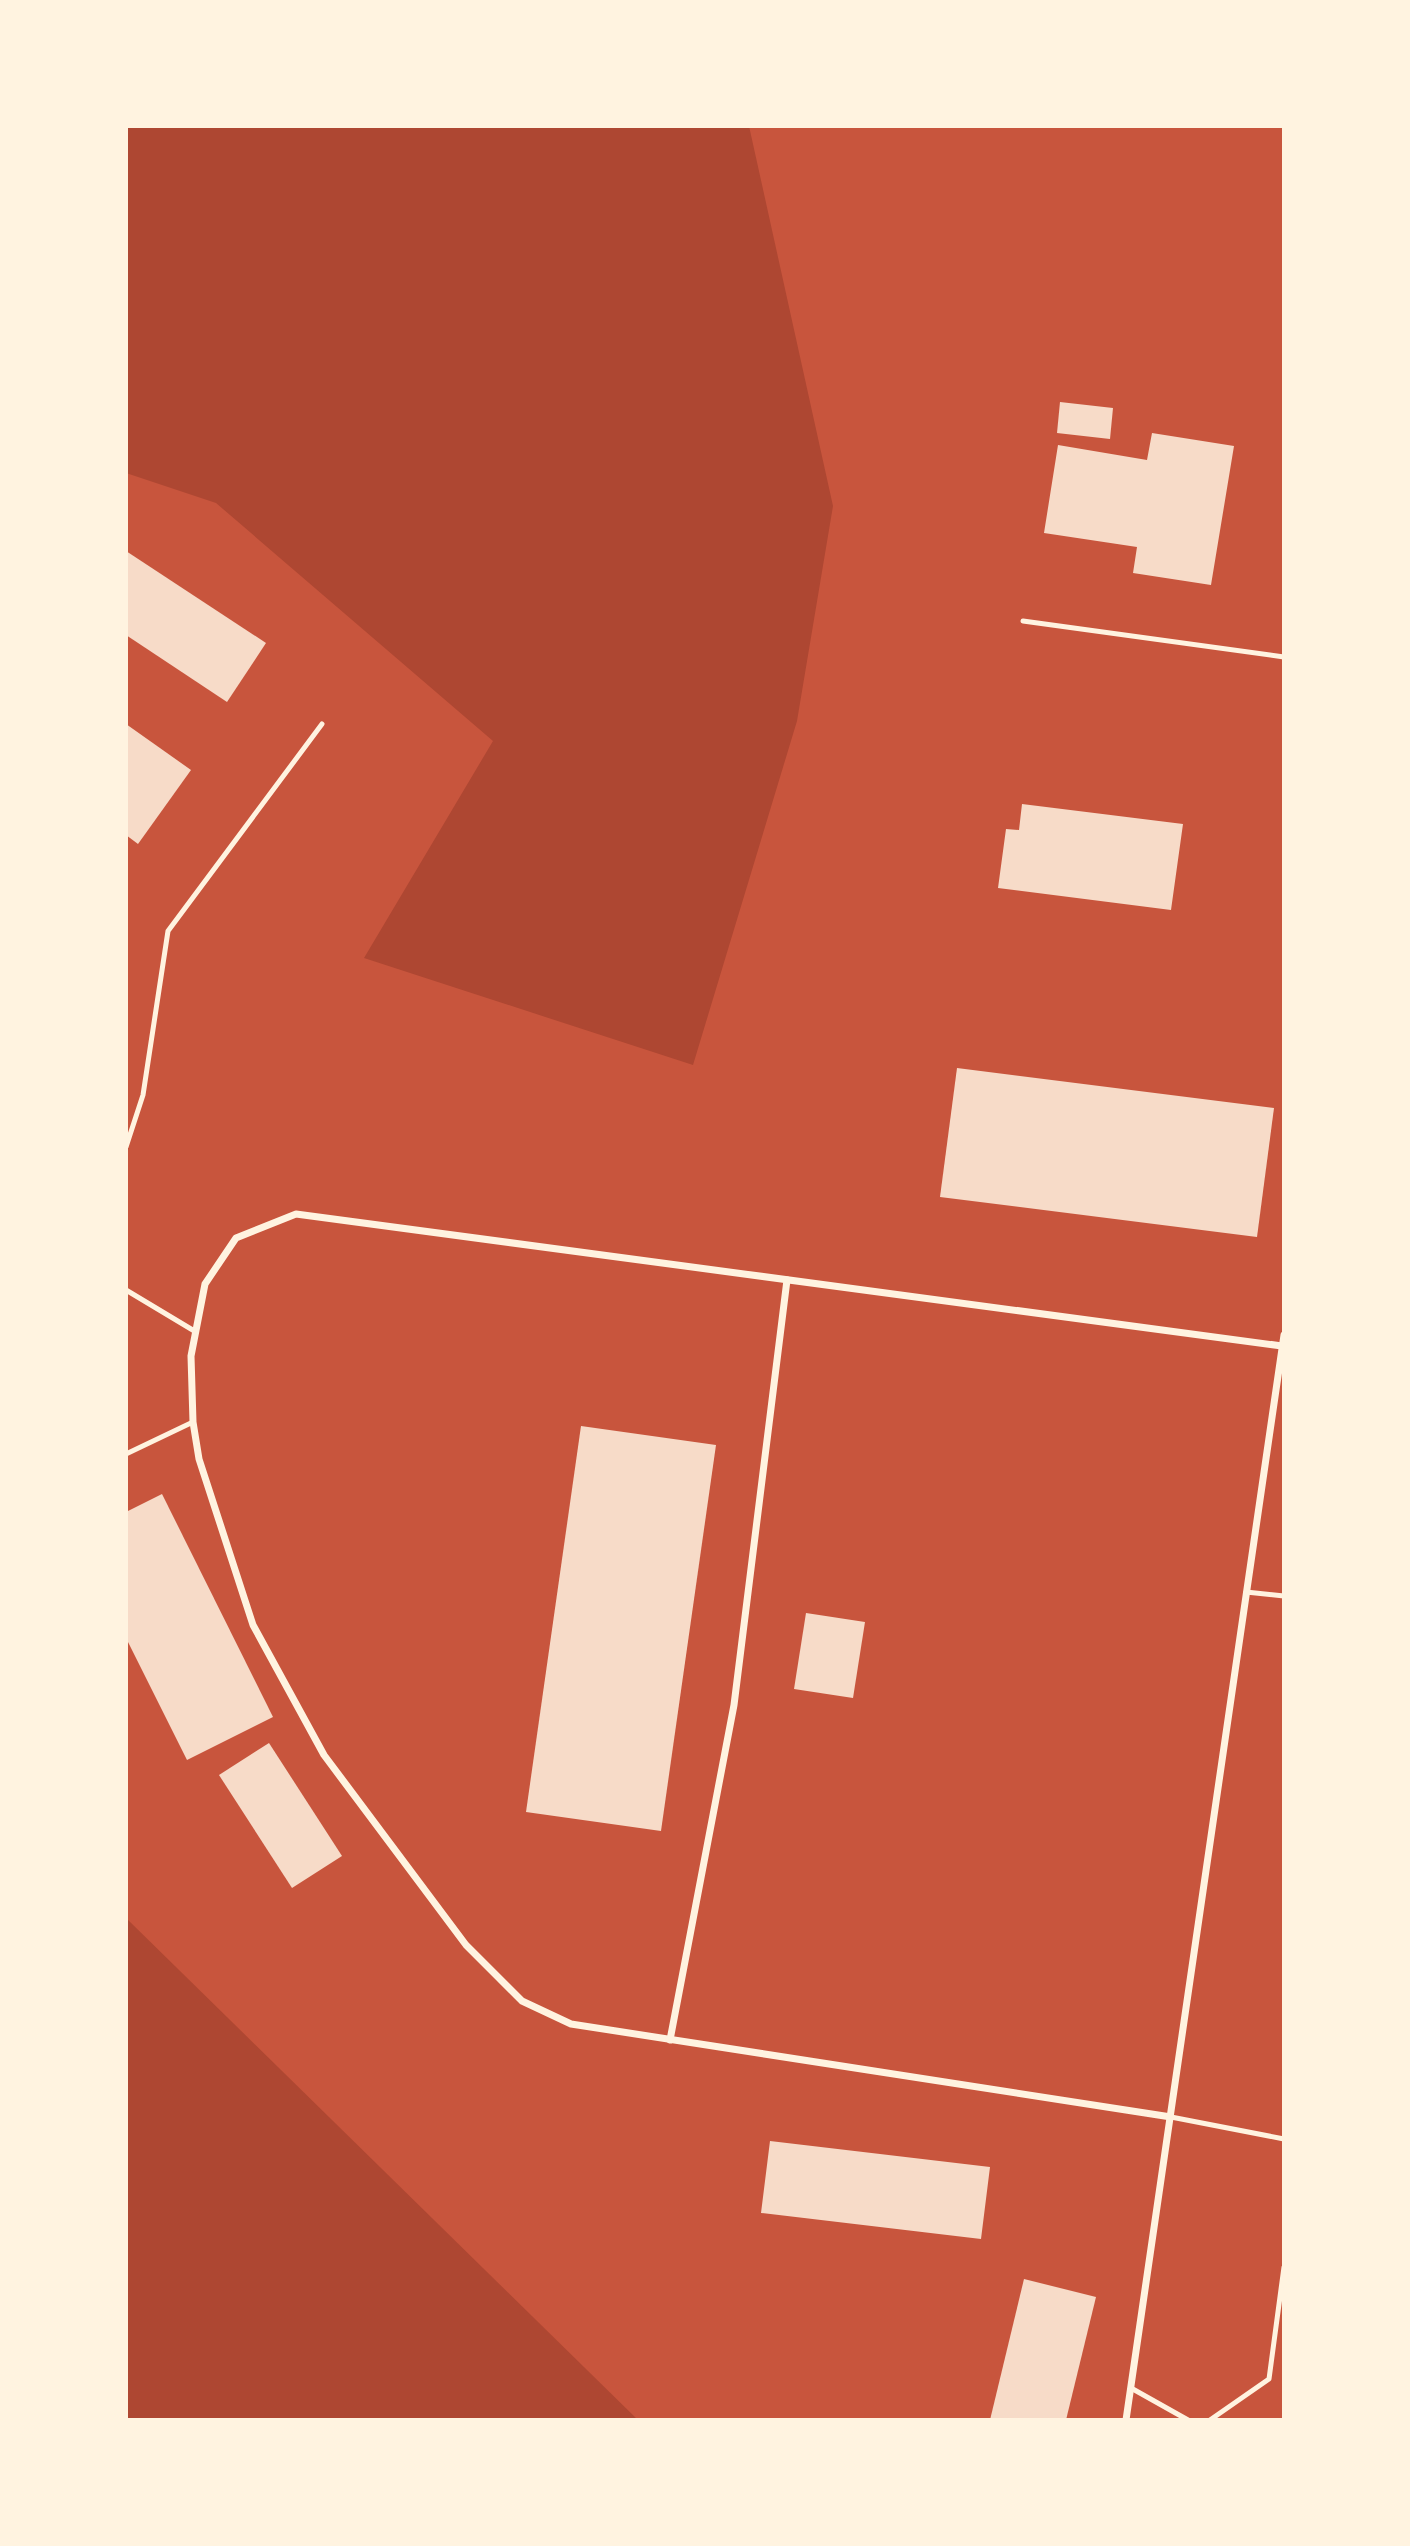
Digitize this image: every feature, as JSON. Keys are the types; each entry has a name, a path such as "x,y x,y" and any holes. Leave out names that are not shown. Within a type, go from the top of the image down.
{"street":[{"path":"1171,2117 570,2024 522,2001 466,1945 324,1755 253,1625 200,1459 193,1422 191,1356 205,1284 236,1238 296,1214 1282,1346"},
{"path":"670,2040 734,1705 787,1280"},
{"path":"1126,2420 1284,1335"}],"lane":[{"path":"1023,621 1284,657"},
{"path":"126,1147 143,1095 168,931 322,724"},
{"path":"126,1290 196,1332"},
{"path":"126,1454 193,1422"},
{"path":"1246,1592 1284,1597"},
{"path":"1171,2117 1284,2139"},
{"path":"1210,2420 1269,2379 1284,2267"},
{"path":"1131,2388 1188,2420"}],"shaded area":[{"path":"126,126 749,126 833,506 797,721 693,1065 364,958 493,741 216,503 126,473"},
{"path":"126,1918 638,2420 126,2420"}],"building":[{"path":"1060,402 1113,408 1110,439 1057,433"},
{"path":"1152,433 1234,446 1211,585 1133,573 1137,547 1044,533 1058,445 1147,460"},
{"path":"126,551 266,643 227,702 126,635"},
{"path":"126,724 191,770 138,844 126,835"},
{"path":"1022,804 1183,824 1171,910 998,888 1006,829 1019,830"},
{"path":"957,1068 1274,1108 1257,1237 940,1197"},
{"path":"581,1426 716,1445 661,1831 526,1812"},
{"path":"162,1494 273,1717 187,1760 126,1638 126,1512"},
{"path":"806,1613 865,1622 853,1698 794,1689"},
{"path":"269,1743 342,1856 292,1888 219,1775"},
{"path":"770,2141 990,2167 981,2239 761,2213"},
{"path":"1024,2279 1096,2297 1066,2420 990,2420"}]}
